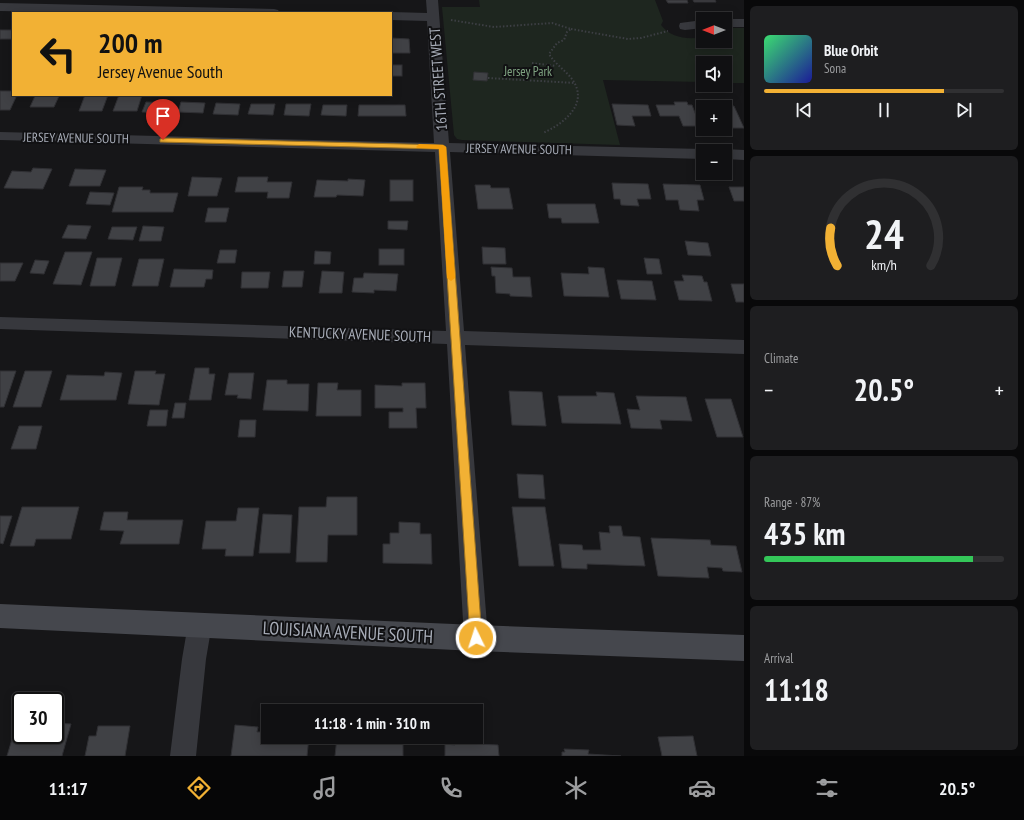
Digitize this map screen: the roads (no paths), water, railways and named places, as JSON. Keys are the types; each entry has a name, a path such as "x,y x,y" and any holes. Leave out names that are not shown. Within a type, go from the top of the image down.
{"main road":[{"name":"LOUISIANA AVENUE SOUTH","path":"0,616 200,624 476,638 744,648"}],"street":[{"path":"0,7 228,12"},
{"path":"392,16 433,12"},
{"name":"16TH STREET WEST","path":"433,12 476,638"},
{"path":"732,23 744,23"},
{"path":"685,26 696,25"},
{"name":"JERSEY AVENUE SOUTH","path":"0,136 696,154"},
{"path":"732,154 744,155"},
{"name":"KENTUCKY AVENUE SOUTH","path":"0,323 744,347"},
{"path":"183,756 194,659 200,624"}],"park label":[{"name":"Jersey Park","path":"528,71"}]}
